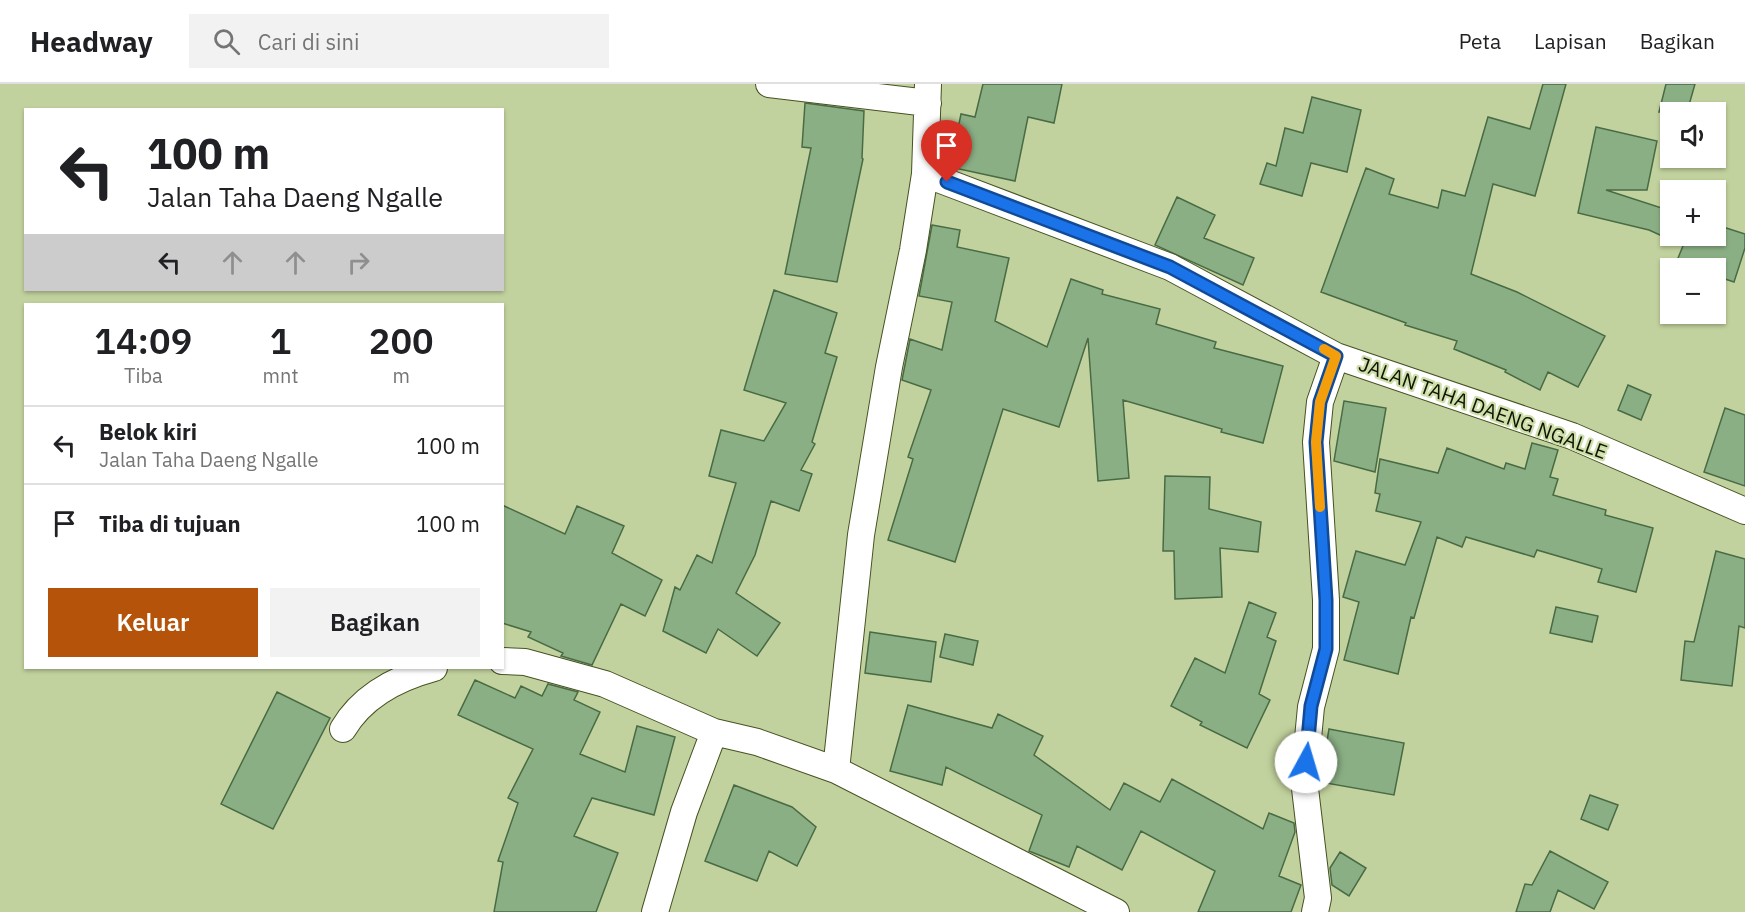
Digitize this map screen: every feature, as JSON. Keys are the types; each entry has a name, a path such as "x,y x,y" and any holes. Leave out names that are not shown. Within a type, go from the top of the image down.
{"street":[{"path":"769,84 928,94 925,174 914,250 889,367 861,535 836,770"},
{"name":"JALAN TAHA DAENG NGALLE","path":"925,174 1170,267 1336,356 1572,436 1745,511"},
{"path":"1315,912 1318,898 1304,780 1311,706 1326,649 1326,600 1316,442 1320,402 1336,356"},
{"path":"504,661 525,662 605,684 714,732 757,742 836,770 1116,912"},
{"path":"343,729 352,714 373,695 400,678 431,669"},
{"path":"655,912 684,812 714,732"}],"building":[{"path":"983,84 1062,84 1054,123 1028,117 1015,181 950,167 961,114 975,117"},
{"path":"1543,84 1566,84 1535,196 1493,184 1471,274 1517,292 1605,336 1578,387 1548,372 1540,390 1505,372 1506,370 1454,349 1457,341 1405,325 1406,323 1321,292 1366,168 1394,179 1389,194 1438,208 1442,190 1465,196 1488,117 1530,129"},
{"path":"1666,84 1695,84 1690,102 1662,102"},
{"path":"1312,97 1361,110 1347,172 1311,163 1302,196 1260,184 1267,163 1276,166 1285,128 1303,133"},
{"path":"805,103 864,111 863,159 837,282 785,274 811,148 802,147"},
{"path":"1596,127 1657,141 1647,190 1606,190 1660,207 1660,235 1649,230 1578,213"},
{"path":"1177,197 1215,215 1204,238 1254,258 1243,285 1155,245"},
{"path":"932,225 960,230 957,247 1009,258 995,321 1047,347 1071,279 1103,290 1102,294 1160,309 1156,324 1216,342 1214,348 1283,366 1263,443 1221,432 1222,429 1123,400 1129,478 1098,481 1088,338 1059,427 1003,409 955,562 888,540 913,459 908,457 931,390 902,380 910,339 942,350 952,302 919,296"},
{"path":"1726,228 1745,234 1745,248 1734,282 1726,279 1726,258 1678,258 1683,246 1726,246"},
{"path":"774,290 837,313 825,353 837,357 812,442 815,444 801,470 812,474 799,511 771,501 755,555 736,593 780,623 757,656 718,629 706,653 663,631 675,587 680,590 697,555 712,563 736,483 709,476 721,430 764,441 786,403 744,390"},
{"path":"1628,385 1651,395 1641,420 1618,410"},
{"path":"1344,401 1386,408 1375,472 1334,461"},
{"path":"1725,408 1745,415 1745,486 1704,472"},
{"path":"1532,443 1558,450 1550,477 1558,479 1553,495 1606,510 1605,515 1653,528 1636,592 1598,582 1602,569 1537,550 1534,557 1466,537 1462,547 1437,537 1414,618 1411,617 1398,674 1344,660 1359,602 1343,597 1356,551 1405,565 1421,522 1376,511 1380,494 1375,493 1380,459 1438,473 1447,448 1504,469 1506,463 1525,469"},
{"path":"1165,476 1210,477 1209,509 1261,522 1258,552 1220,548 1222,597 1175,599 1174,551 1163,551"},
{"path":"504,506 565,534 577,506 624,526 612,553 662,580 645,616 621,604 592,665 561,656 563,653 528,637 531,632 504,624"},
{"path":"1716,551 1745,559 1745,628 1739,626 1732,686 1681,680 1685,641 1694,642"},
{"path":"1249,602 1276,613 1267,637 1276,641 1259,694 1270,700 1247,748 1200,725 1202,722 1171,706 1195,658 1225,673"},
{"path":"1556,607 1598,616 1592,642 1550,633"},
{"path":"870,632 936,642 931,682 865,673"},
{"path":"945,634 978,641 973,665 940,657"},
{"path":"475,680 515,698 521,686 542,696 548,684 578,692 574,700 600,712 580,754 625,772 637,726 675,737 654,815 592,798 574,836 618,853 596,912 494,912 503,862 498,861 518,803 508,798 533,749 458,715"},
{"path":"277,692 330,718 273,829 221,804"},
{"path":"908,705 992,728 998,714 1043,736 1034,755 1110,810 1124,783 1160,802 1172,779 1263,829 1269,813 1294,823 1295,832 1279,876 1301,885 1291,912 1198,912 1215,871 1141,831 1122,870 1077,846 1069,867 1029,851 1042,815 946,767 942,785 890,771"},
{"path":"1329,729 1404,743 1394,795 1320,782"},
{"path":"734,785 792,807 816,827 797,866 769,851 757,881 705,861"},
{"path":"1590,795 1618,805 1608,830 1581,819"},
{"path":"1550,851 1608,882 1594,909 1558,890 1550,912 1516,912 1525,884 1532,885"},
{"path":"1340,852 1366,868 1349,896 1332,885 1330,868"}],"slow traffic":[{"path":"1320,507 1316,442 1320,402 1336,356 1324,349"}],"route":[{"path":"947,182 1170,267 1336,356 1320,402 1316,442 1326,600 1326,649 1311,706 1306,762"}]}
